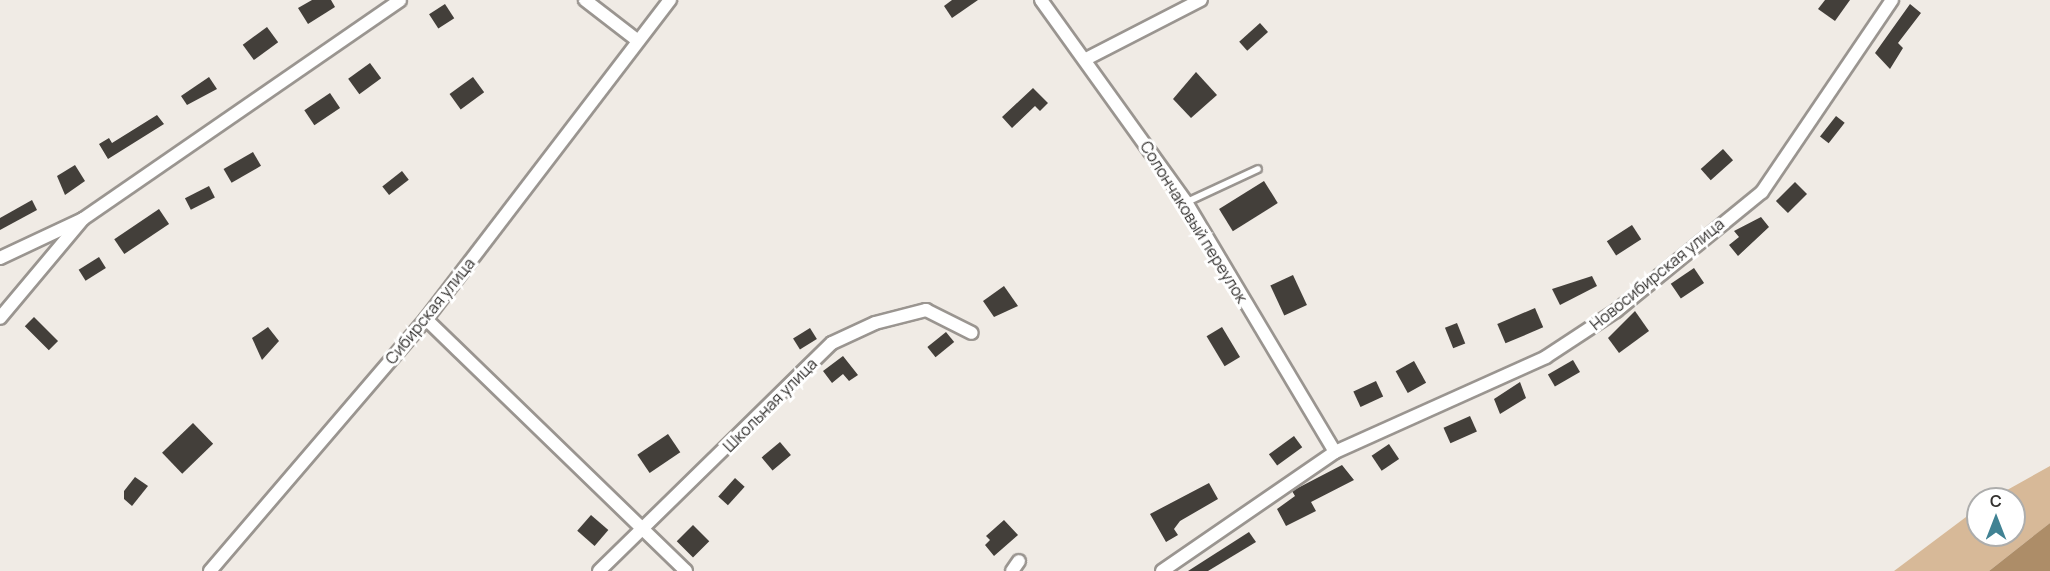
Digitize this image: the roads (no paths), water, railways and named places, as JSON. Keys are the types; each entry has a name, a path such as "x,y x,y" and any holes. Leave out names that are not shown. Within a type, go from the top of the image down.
{"street":[{"path":"0,258 83,219 399,0"},
{"path":"585,0 637,40"},
{"name":"Сибирская улица","path":"210,571 426,319 637,40 670,0"},
{"name":"Солончаковый переулок","path":"1041,0 1086,59 1186,202 1335,452"},
{"path":"1086,59 1200,0"},
{"name":"Новосибирская улица","path":"1162,571 1335,452 1546,357 1616,311 1762,192 1796,150 1892,0"},
{"path":"0,318 83,219"},
{"name":"Школьная улица","path":"599,571 642,524 759,421 832,343 875,323 926,310 972,333"},
{"path":"426,319 642,524 686,571"}],"lane":[{"path":"1186,202 1258,169"}]}
